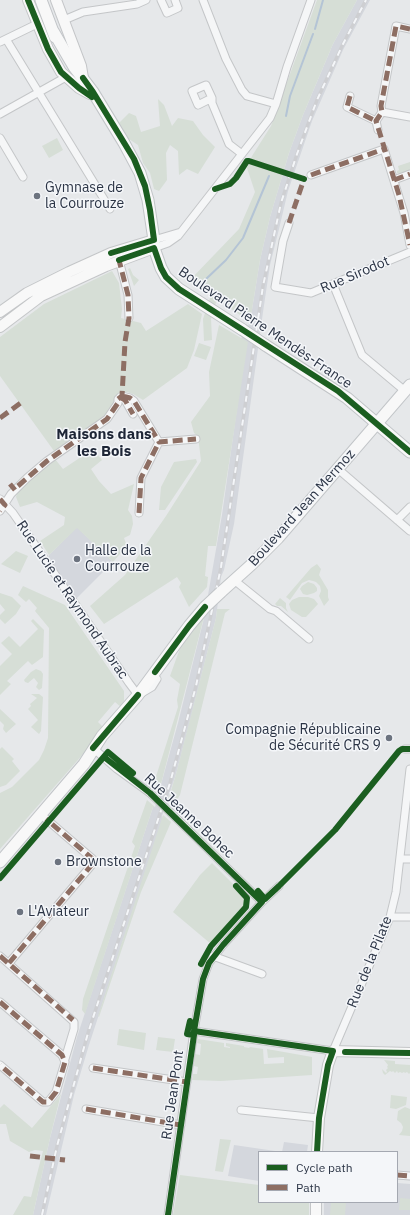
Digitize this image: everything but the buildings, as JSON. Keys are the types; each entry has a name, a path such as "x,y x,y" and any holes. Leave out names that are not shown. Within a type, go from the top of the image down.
{"main road":[{"path":"28,0 48,49 66,77 79,88 90,94"},
{"path":"41,0 61,52 72,70 102,107"},
{"path":"56,0 81,66 82,78"},
{"path":"53,32 102,107"},
{"name":"Boulevard Pierre Mendès-France","path":"102,107 140,173 148,200 158,262 166,277 179,289 338,391 410,452"},
{"path":"0,327 41,296 154,244"},
{"path":"0,312 26,293 111,253 154,244"},
{"name":"Boulevard Jean Mermoz","path":"0,862 96,750 189,626 220,592 265,552 408,388"},
{"name":"Boulevard Jean Mermoz","path":"0,870 88,767 96,750 119,727 153,688 176,645"},
{"path":"334,1051 410,1053"},
{"name":"Rue de la Pilate","path":"317,1151 319,1118 328,1065 334,1051"},
{"path":"316,1203 316,1215"}],"street":[{"path":"64,20 83,12 137,4 146,0"},
{"path":"164,1 167,13 178,8 175,0"},
{"path":"203,0 226,59 242,90 247,96 276,104"},
{"path":"154,244 168,243 181,232 270,118 311,0"},
{"path":"37,24 3,40 39,92 110,209"},
{"path":"378,130 376,122 382,112 396,26 410,29"},
{"path":"0,114 66,77"},
{"path":"350,96 347,107 376,122"},
{"path":"212,98 212,103 229,144 242,154"},
{"path":"382,112 410,117"},
{"path":"0,138 23,177"},
{"path":"311,175 384,149 407,222 410,245"},
{"path":"394,180 410,174"},
{"name":"Rue Sirodot","path":"289,223 283,241 274,287 311,293 410,252"},
{"path":"119,260 128,295 129,318"},
{"path":"333,284 362,355 408,388"},
{"path":"121,396 133,414"},
{"path":"121,396 130,398 134,401 159,442"},
{"path":"2,505 13,487 107,419 121,396"},
{"path":"159,442 196,439"},
{"path":"138,513 141,478 159,442"},
{"path":"338,469 410,531"},
{"name":"Rue Lucie et Raymond Aubrac","path":"2,505 13,513 138,695"},
{"path":"397,520 410,507"},
{"path":"234,580 270,609 276,611 309,639"},
{"name":"Boulevard Jean Mermoz","path":"119,727 120,723 139,700 138,695 149,689 157,679"},
{"name":"Rue Jeanne Bohec","path":"96,750 117,769 150,793 262,902"},
{"name":"Rue de la Pilate","path":"334,1051 390,917 396,892 401,859 410,769"},
{"path":"9,964 95,860 45,818"},
{"path":"401,859 410,859"},
{"name":"Rue Jean Pont","path":"168,1215 194,1031 203,979 213,956 262,902 279,886"},
{"path":"390,917 410,917"},
{"path":"0,956 74,1022 74,1029 56,1092 48,1102 43,1102 0,1065"},
{"path":"213,956 262,974"},
{"path":"0,1002 62,1055 65,1060"},
{"path":"194,1031 334,1051"},
{"path":"93,1068 187,1082"},
{"path":"86,1109 181,1125"},
{"path":"241,1110 319,1118"},
{"path":"398,1175 410,1176"}],"shaded area":[{"path":"317,0 357,0 333,44 303,115 289,153 270,217 260,260 250,322 217,299 211,319 212,340 204,341 203,319 211,295 190,280 239,229 255,192 247,168 252,156 271,126"},
{"path":"357,0 370,0 343,50 312,121 288,191 270,265 234,524 224,570 221,577 216,618 176,774 74,1095 46,1215 33,1215 50,1138 77,1037 153,807 155,807 204,618 222,515 238,401 210,396 250,322 260,260 270,217 289,153 303,115 333,44"},
{"path":"158,99 164,105 172,126 178,118 193,121 203,135 215,147 198,174 187,169 179,175 178,151 170,145 166,153 167,180 159,191 154,189 150,173 143,163 138,145 129,139 119,123 129,113 136,116 141,132 160,126"},
{"path":"57,138 63,150 49,158 42,146"},
{"path":"410,162 410,171 400,174 397,173 399,170 398,166"},
{"path":"130,268 133,275 139,280 134,286 128,269"},
{"path":"112,271 119,283 122,309 121,318 141,323 146,331 188,304 202,314 194,350 187,368 143,400 127,392 122,393 117,403 104,416 54,451 0,376 0,337 44,304"},
{"path":"219,325 248,342 216,546 208,546 205,576 208,577 207,587 189,607 179,587 181,583 177,577 104,624 90,606 125,575 166,516 201,461 198,436 194,433 191,422 210,396 209,372"},
{"path":"199,343 211,347 206,360 194,356"},
{"path":"93,449 102,460 91,469 99,481 111,494 134,484 128,510 132,516 133,524 130,535 124,538 127,546 113,562 77,528 49,555 40,541 64,525 65,517 37,502 20,507 16,497 18,491 33,476 55,459 63,469"},
{"path":"196,459 197,462 165,510 159,510 161,487 174,462"},
{"name":"Halle de la Courrouze","path":"77,527 113,562 71,604 46,567 49,555"},
{"path":"16,551 28,556 20,573 1,564"},
{"path":"317,564 321,569 319,575 328,590 329,600 324,606 319,596 321,591 320,586 316,582 309,580 302,583 290,600 286,597 311,568"},
{"path":"308,582 314,584 317,591 307,595 303,594 300,589"},
{"path":"23,586 65,605 124,691 124,701 122,708 115,702 98,722 105,729 0,849 0,793 12,787 39,760 48,738 49,628 35,611 37,608 29,599 26,602 18,595"},
{"path":"0,593 12,597 21,606 16,614 5,624 0,619 0,615 5,610 0,604"},
{"path":"299,597 314,599 318,604 306,617 302,617 291,610 289,604 292,600"},
{"path":"280,598 286,603 288,612 281,606 277,606 275,604"},
{"path":"217,609 230,609 225,613 180,795 174,804 167,798 169,797 176,774"},
{"path":"204,617 160,792 153,786 178,707 177,700 180,684 170,676 183,640"},
{"path":"33,619 44,630 43,657 32,665 28,661 7,681 11,684 0,695 0,666 12,654 1,643 9,636 20,647 38,629 31,621"},
{"path":"36,669 41,671 43,674 42,688 39,690 36,687 38,683 34,678 28,683 24,680"},
{"path":"31,694 39,694 43,697 41,731 39,734 31,727 38,720 28,709 31,706 30,704 37,698"},
{"path":"0,709 16,724 6,733 3,729 4,725 0,721"},
{"path":"2,747 14,759 12,761 20,771 6,785 0,787 0,749"},
{"path":"147,800 155,807 153,807 85,1014 82,1010 83,999 135,846 132,842"},
{"path":"163,815 171,822 141,892 99,1017 98,1016"},
{"path":"212,863 244,895 246,902 243,908 211,944 173,912 200,875"},
{"path":"119,1029 146,1033 144,1050 117,1045"},
{"path":"158,1037 175,1039 173,1052 156,1050"},
{"path":"198,1039 224,1043 224,1047 230,1048 226,1046 226,1043 249,1048 263,1049 264,1064 284,1063 284,1057 268,1058 267,1049 312,1057 312,1075 221,1081 192,1080 193,1074 197,1074 198,1067 194,1066 195,1054 200,1055 201,1044 197,1043"},
{"path":"384,1060 395,1061 395,1064 410,1065 410,1073 398,1073 397,1071 395,1073 390,1071 385,1075 382,1069 386,1073 388,1065"},
{"path":"61,1094 33,1215 13,1215 24,1196 31,1197 43,1151 35,1150 29,1152 10,1141 6,1124 0,1124 0,1108 4,1104 32,1128"},
{"path":"391,1095 407,1097 406,1105 396,1109 390,1108"},
{"path":"405,1107 410,1109 410,1136 399,1135 403,1127 397,1120 398,1111"},
{"path":"220,1139 231,1140 223,1172 215,1171"},
{"path":"284,1142 308,1145 307,1151 282,1151"},
{"path":"234,1145 275,1151 258,1151 258,1181 228,1176"},
{"path":"180,1175 258,1185 258,1203 309,1203 309,1215 173,1215"},
{"path":"398,1183 410,1184 410,1215 324,1215 324,1203 398,1203"},
{"path":"400,1198 410,1199 410,1210 399,1210"},
{"path":"331,1203 346,1203 345,1215 330,1215"}],"waterway":[{"path":"315,29 323,0"},
{"path":"286,116 290,96 313,34"},
{"path":"206,279 226,260 243,238 269,176"}],"railway":[{"path":"42,1215 57,1146 88,1033 170,783 196,686 221,567 263,286 281,203 317,100 343,44 366,0"}],"marked path":[{"path":"410,29 396,26 381,106 382,112 376,121 399,195 410,245"},
{"path":"350,96 347,107 376,121"},
{"path":"311,175 384,149"},
{"path":"394,180 410,174"},
{"path":"289,223 304,179 302,178"},
{"path":"18,486 47,461 107,419 118,403 118,399 122,396 125,342 129,318 128,295 119,260"},
{"path":"122,396 130,398 134,401 159,442 196,439"},
{"path":"120,397 125,400 133,414"},
{"path":"0,418 22,402"},
{"path":"139,513 141,478 159,442"},
{"path":"10,484 15,490"},
{"path":"0,499 5,505 0,511"},
{"path":"9,963 95,861 46,819"},
{"path":"0,956 73,1020"},
{"path":"0,1002 62,1055 65,1062 56,1092 48,1102 43,1102 0,1065"},
{"path":"93,1068 187,1082"},
{"path":"86,1109 181,1125"},
{"path":"30,1156 65,1160"},
{"path":"398,1175 410,1176"}],"cycle path":[{"path":"28,0 48,49 61,72 92,97"},
{"path":"83,78 134,159 145,186 150,210 154,240 111,253"},
{"path":"215,189 230,184 236,178 247,161 304,179"},
{"path":"119,260 154,248 166,277 179,289 338,391 410,452"},
{"path":"155,672 205,607"},
{"path":"93,748 138,695"},
{"path":"258,891 265,899 279,886 335,830 399,751 402,749 410,749"},
{"path":"0,878 108,752 133,773"},
{"path":"104,757 150,793 262,902 223,945 209,963 203,979 194,1031 333,1051 328,1065 319,1118 317,1151"},
{"path":"201,964 211,946 246,907 247,898 236,886"},
{"path":"168,1215 194,1035 187,1034 190,1021"},
{"path":"345,1052 410,1053"}],"place":[{"name":"Gymnase de la Courrouze","path":"37,196"},
{"name":"Halle de la Courrouze","path":"77,559"},
{"name":"Compagnie Républicaine de Sécurité CRS 9","path":"389,738"},
{"name":"Brownstone","path":"58,862"},
{"name":"L'Aviateur","path":"20,912"}],"district":[{"name":"Maisons dans les Bois","path":"104,444"}]}
